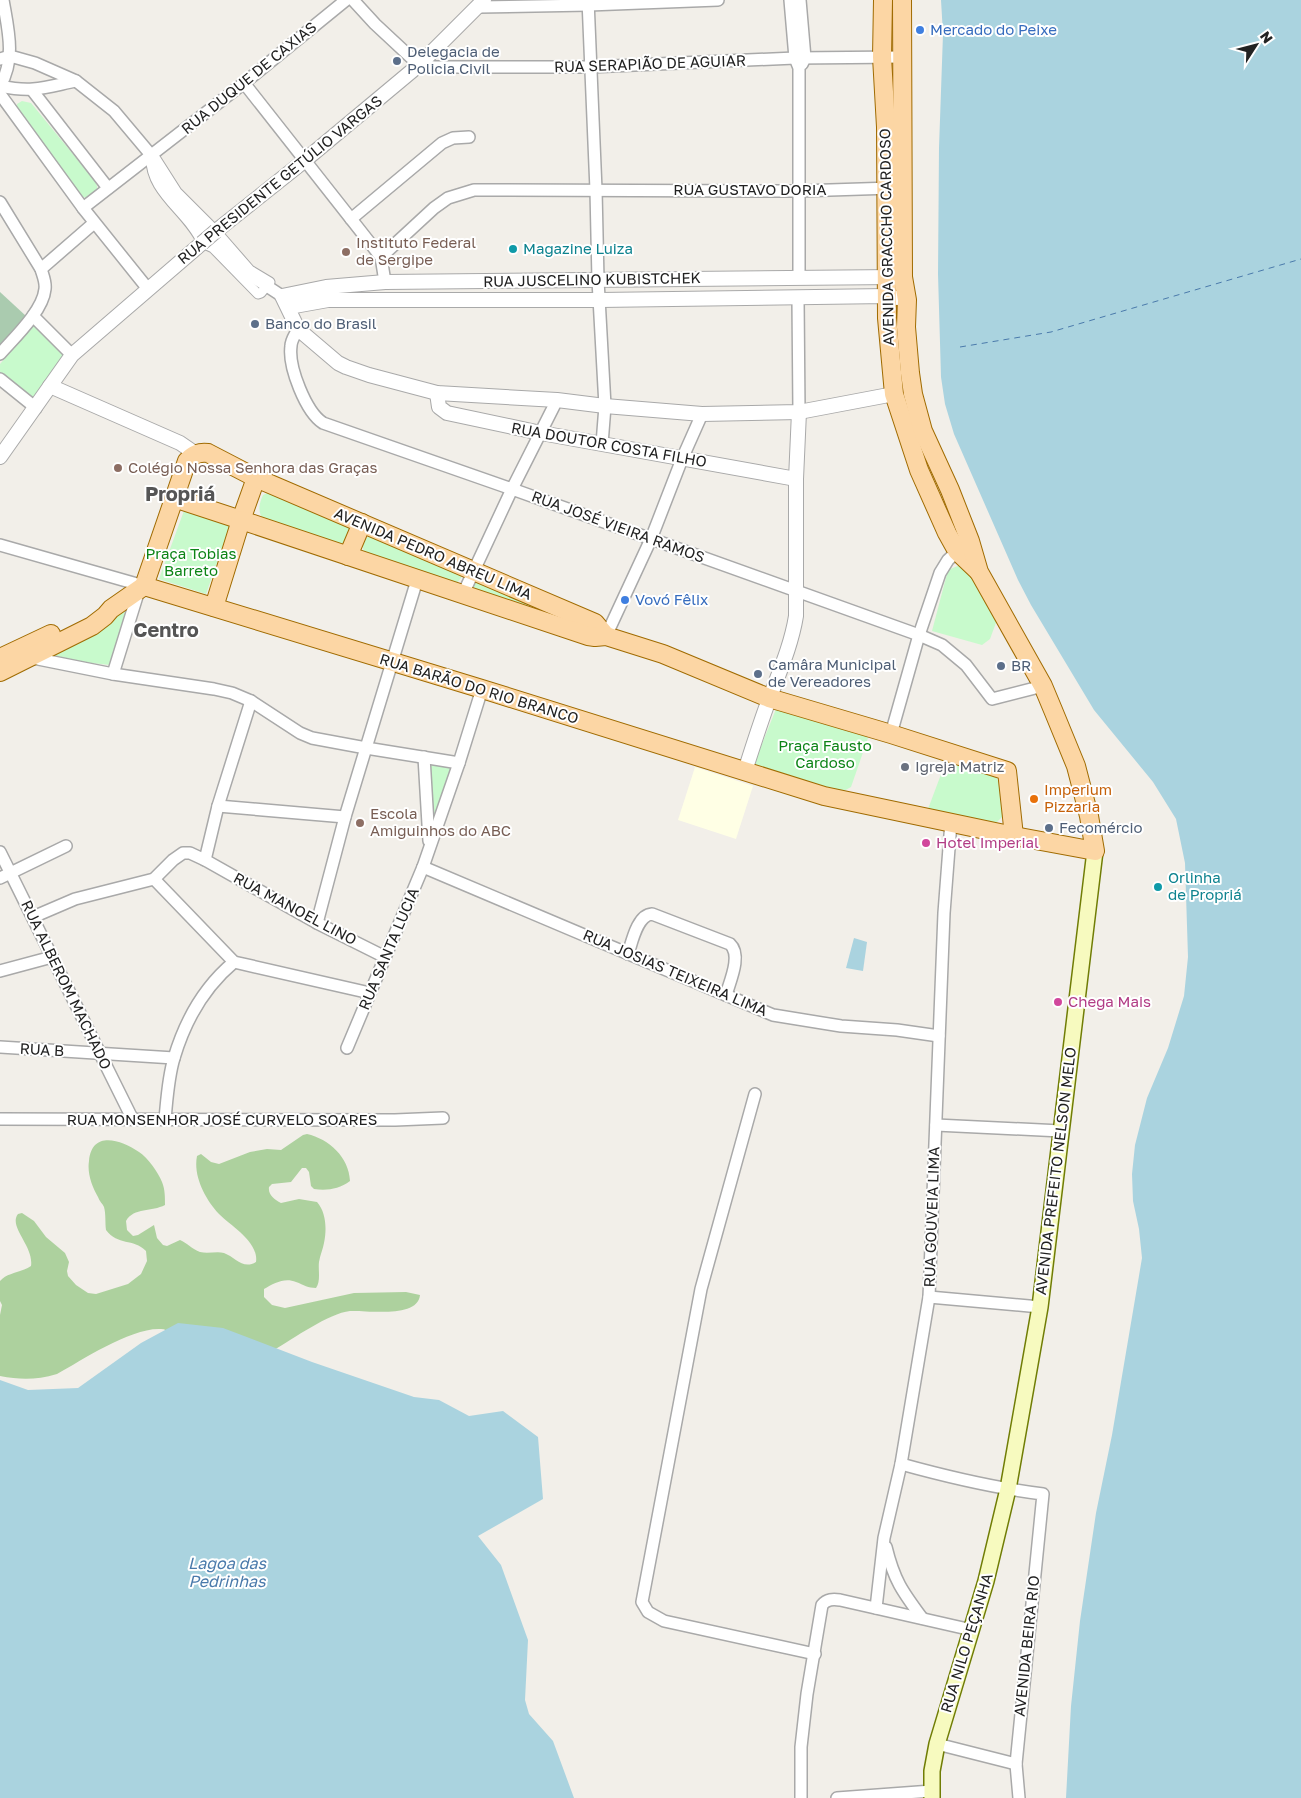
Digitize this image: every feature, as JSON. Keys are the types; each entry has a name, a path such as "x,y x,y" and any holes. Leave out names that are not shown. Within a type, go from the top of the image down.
{"main road":[{"path":"883,0 902,0"},
{"name":"AVENIDA GRACCHO CARDOSO","path":"883,0 882,57 886,127 886,188 894,277 907,300 906,327 910,373 918,413 923,431 950,490 963,546"},
{"name":"AVENIDA GRACCHO CARDOSO","path":"902,0 904,189 894,277 887,296 887,318 894,394 919,470 963,546"},
{"name":"AVENIDA PEDRO ABREU LIMA","path":"196,454 208,453 256,478 595,623 606,636"},
{"path":"0,672 14,656 92,626 111,609 142,588 187,461 196,454"},
{"path":"142,588 214,607 256,478"},
{"name":"AVENIDA PEDRO ABREU LIMA","path":"174,498 588,636 606,636 663,654 769,698"},
{"path":"348,556 362,523"},
{"path":"745,771 824,796 1095,851 1089,816 1076,766 1044,686 963,546"},
{"name":"RUA BARÃO DO RIO BRANCO","path":"214,607 482,688 745,771"},
{"path":"769,698 1007,771 1014,836"},
{"name":"AVENIDA PREFEITO NELSON MELO","path":"1008,1489 1040,1307 1095,851"},
{"name":"RUA NILO PEÇANHA","path":"932,1794 932,1771 937,1744 986,1581 1008,1489"}],"street":[{"path":"3,0 5,58 0,89 94,223 148,289"},
{"name":"RUA DUQUE DE CAXIAS","path":"83,208 244,83 346,0"},
{"path":"353,0 375,24 419,65"},
{"path":"482,4 718,0"},
{"path":"790,0 800,61"},
{"path":"799,277 800,0"},
{"path":"588,3 598,280 605,406 602,444"},
{"name":"RUA PRESIDENTE GETÚLIO VARGAS","path":"0,457 72,355 209,235 304,161 419,65 482,4"},
{"name":"RUA SERAPIÃO DE AGUIAR","path":"419,65 456,68 590,67 903,57"},
{"path":"5,58 35,63 76,80 114,111 151,155 163,178 209,235 250,275 285,301 298,329 346,368 437,393 557,400 702,414 799,412 894,394"},
{"path":"0,89 32,90 76,80"},
{"path":"244,83 382,257 385,282"},
{"path":"32,90 108,188"},
{"path":"351,219 442,143 453,138 469,137"},
{"name":"RUA GUSTAVO DORIA","path":"382,257 434,208 448,198 474,190 904,189"},
{"path":"0,202 41,269 45,280 42,302 33,316 0,354"},
{"path":"41,269 94,223"},
{"path":"821,276 823,298"},
{"name":"RUA JUSCELINO KUBISTCHEK","path":"285,301 385,282 821,276 894,277"},
{"name":"RUA JUSCELINO KUBISTCHEK","path":"327,293 600,300 798,299 887,296 907,300"},
{"path":"745,771 769,698 794,632 796,616 796,480 799,412 798,299"},
{"path":"33,316 72,355"},
{"name":"RUA JOSÉ VIEIRA RAMOS","path":"298,329 290,348 290,362 299,387 319,421 340,430 512,488 919,635 942,645 966,665 992,699 1044,686"},
{"path":"0,379 36,408"},
{"path":"50,386 180,443 196,454"},
{"name":"RUA DOUTOR COSTA FILHO","path":"437,393 439,407 446,413 540,433 796,480"},
{"path":"463,594 512,488 557,400"},
{"path":"606,636 614,615 652,539 682,458 702,414"},
{"path":"0,545 142,588 113,674"},
{"path":"891,734 919,635 943,567 963,546"},
{"path":"317,923 366,748 417,580"},
{"path":"14,656 232,693 251,701 282,722 306,735 366,748 459,762"},
{"name":"RUA SANTA LUCIA","path":"347,1048 423,868 482,688"},
{"path":"205,860 218,806 251,701"},
{"path":"424,757 429,848"},
{"path":"218,806 346,818"},
{"name":"RUA GOUVEIA LIMA","path":"876,1608 884,1538 901,1464 929,1297 944,914 951,822"},
{"path":"0,878 66,846"},
{"name":"RUA ALBEROM MACHADO","path":"0,852 132,1118"},
{"name":"RUA MANOEL LINO","path":"154,879 173,860 183,853 190,853 317,923 385,956"},
{"name":"RUA JOSIAS TEIXEIRA LIMA","path":"423,868 773,1015 840,1026 897,1030 939,1036"},
{"path":"33,916 75,899 154,879 234,962 370,993"},
{"path":"628,954 641,920 644,916 652,914 730,944 733,947 735,958 726,995"},
{"path":"0,971 52,957"},
{"path":"166,1119 168,1084 174,1058 198,1002 219,974 234,962"},
{"name":"RUA B","path":"0,1048 174,1058"},
{"path":"755,1094 700,1288 642,1602 648,1612 664,1621 815,1654"},
{"name":"RUA MONSENHOR JOSÉ CURVELO SOARES","path":"0,1119 395,1120 443,1118"},
{"path":"936,1125 1061,1131"},
{"path":"929,1297 1040,1307"},
{"path":"901,1464 954,1479 1008,1489"},
{"name":"AVENIDA BEIRA RIO","path":"1008,1489 1043,1494 1016,1764 1019,1798"},
{"path":"884,1538 891,1568 900,1589 922,1618"},
{"path":"801,1798 801,1747 807,1694 822,1605 825,1602 834,1599 972,1630"},
{"path":"937,1744 1016,1764"},
{"path":"838,1798 932,1794"}],"shaded area":[{"path":"0,292 26,316 0,346"},
{"path":"695,767 753,786 736,839 678,820"}],"green space":[{"path":"22,101 31,103 95,181 97,189 93,195 88,198 82,197 17,110 17,104"},
{"path":"34,325 65,353 31,400 0,372 0,364"},
{"path":"272,491 348,522 350,530 345,542 337,545 264,522 259,509 260,502 263,495"},
{"name":"Praça Tobias Barreto","path":"185,508 231,523 206,594 159,579"},
{"path":"374,533 461,574 461,578 455,585 364,552 364,541"},
{"path":"960,565 970,570 997,620 990,639 982,645 932,631 948,570"},
{"path":"480,579 601,635 474,591 474,584"},
{"path":"126,609 110,665 44,658"},
{"name":"Praça Fausto Cardoso","path":"776,709 864,733 868,738 851,787 842,792 753,766"},
{"path":"946,761 988,772 995,776 999,782 1003,810 1002,817 997,822 988,823 928,809"},
{"path":"429,763 453,767 432,830"},
{"path":"307,1134 323,1140 336,1150 346,1164 350,1181 333,1189 314,1189 311,1186 309,1172 306,1168 302,1168 291,1182 272,1184 269,1187 271,1195 281,1203 299,1199 317,1202 324,1216 325,1232 316,1288 284,1280 264,1289 264,1297 272,1305 285,1308 354,1293 406,1292 420,1295 417,1303 401,1310 390,1312 350,1311 341,1313 322,1321 274,1350 171,1334 162,1329 149,1330 122,1339 57,1374 28,1379 0,1376 0,1315 2,1305 0,1301 0,1281 31,1266 29,1251 16,1225 18,1214 22,1213 34,1221 46,1237 65,1253 69,1262 68,1276 76,1285 88,1293 96,1294 128,1284 141,1274 147,1261 146,1251 141,1247 115,1238 106,1230 104,1207 90,1180 89,1170 91,1151 101,1141 116,1141 132,1148 149,1161 162,1182 165,1205 138,1212 129,1217 126,1221 127,1230 133,1236 154,1225 157,1238 163,1245 167,1246 180,1240 200,1252 224,1253 247,1265 256,1262 253,1248 249,1241 219,1214 209,1201 201,1187 196,1164 197,1156 201,1154 211,1162 219,1164 250,1152 267,1149 281,1150"}],"water":[{"path":"941,0 1301,0 1301,1798 1066,1798 1071,1706 1080,1621 1096,1513 1112,1435 1142,1258 1139,1229 1133,1201 1132,1174 1135,1145 1147,1098 1168,1048 1184,996 1188,957 1185,863 1176,819 1153,782 1094,710 1031,605 1018,580 954,434 945,404 941,377 938,274 939,148 943,34"},
{"path":"854,938 867,942 863,971 846,968"},
{"name":"Lagoa das Pedrinhas","path":"178,1323 223,1328 312,1362 414,1397 439,1400 469,1416 503,1411 538,1437 543,1499 478,1536 501,1565 528,1640 525,1700 529,1714 553,1741 574,1798 0,1798 0,1380 28,1390 78,1388 141,1343"}],"ferry route":[{"path":"960,347 1051,332 1301,259"}],"place":[{"name":"Mercado do Peixe","path":"920,30"},
{"name":"Delegacia de Policia Civil","path":"397,61"},
{"name":"Magazine Luiza","path":"513,249"},
{"name":"Instituto Federal de Sergipe","path":"346,252"},
{"name":"Banco do Brasil","path":"255,324"},
{"name":"Colégio Nossa Senhora das Graças","path":"118,468"},
{"name":"Vovó Fêlix","path":"625,600"},
{"name":"BR","path":"1001,666"},
{"name":"Camâra Municipal de Vereadores","path":"758,674"},
{"name":"Igreja Matriz","path":"905,767"},
{"name":"Imperium Pizzaria","path":"1034,799"},
{"name":"Escola Amiguinhos do ABC","path":"360,823"},
{"name":"Fecomércio","path":"1049,828"},
{"name":"Hotel Imperial","path":"926,843"},
{"name":"Orlinha de Propriá","path":"1158,887"},
{"name":"Chega Mais","path":"1058,1002"}],"district":[{"name":"Propriá","path":"180,494"},
{"name":"Centro","path":"166,630"}]}
